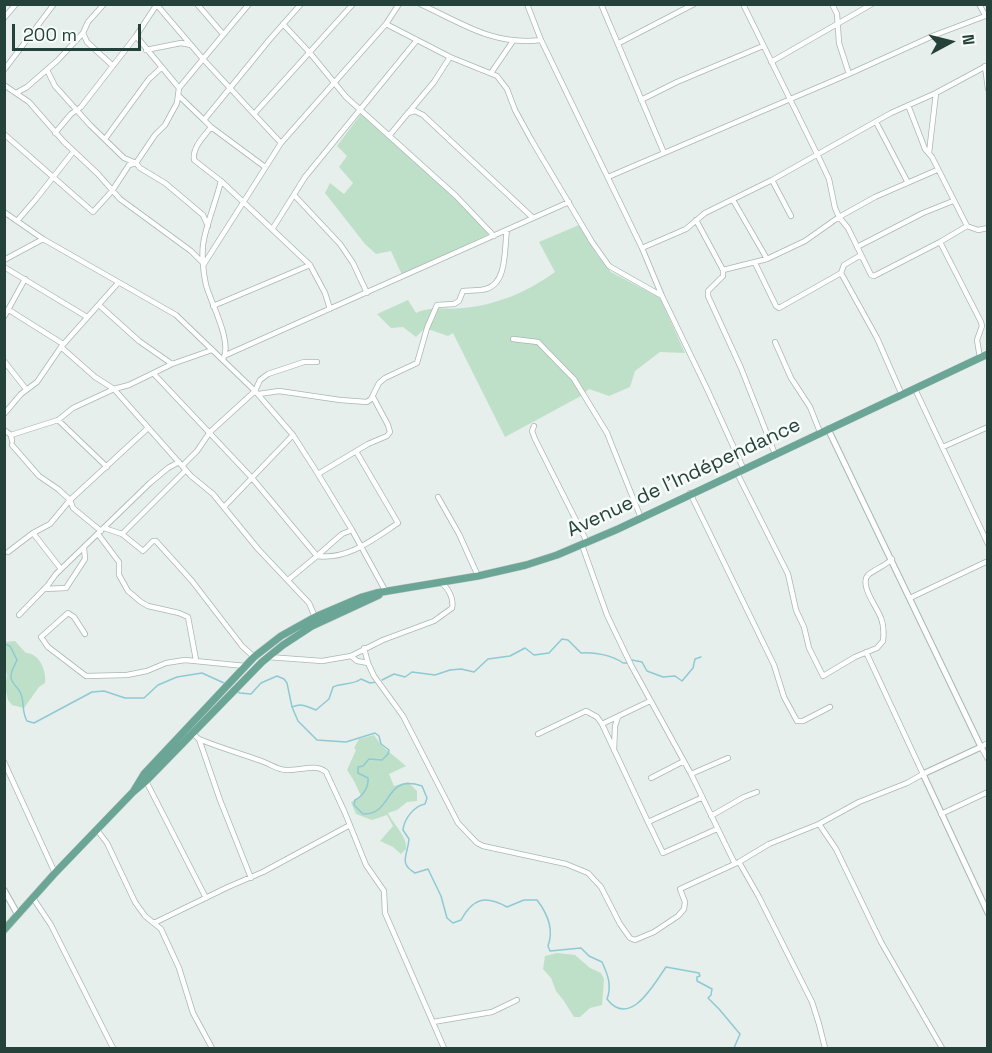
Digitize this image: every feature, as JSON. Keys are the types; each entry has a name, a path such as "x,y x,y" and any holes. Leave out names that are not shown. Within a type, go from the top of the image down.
{"main road":[{"name":"Avenue de l'Indépendance","path":"133,792 144,774 254,657 281,636 315,616 362,597 526,565 584,543 987,354"},
{"name":"Avenue de l'Indépendance","path":"4,930 133,792 196,736 268,657 312,626 384,593"}],"street":[{"path":"4,18 16,4"},
{"path":"4,70 54,4"},
{"path":"16,93 47,70 83,33 88,22 104,4"},
{"path":"4,135 93,212 112,191 129,165 136,163 165,125 177,103 179,88 249,4"},
{"path":"204,120 301,4"},
{"path":"254,114 353,4"},
{"path":"204,264 281,143 386,24 399,4"},
{"path":"420,4 469,29 513,41 541,40"},
{"path":"527,4 541,40 708,390 740,471 788,574 796,610 804,627 809,648 823,676 877,648 883,641 884,630 878,611 866,590 865,581 868,575 892,560"},
{"path":"601,4 664,153"},
{"path":"619,43 694,4"},
{"path":"750,4 743,6 829,179 839,217 848,228 871,275 874,276 967,226"},
{"path":"832,4 837,14 839,43 849,74"},
{"path":"771,62 872,4"},
{"path":"608,177 849,74 924,39 986,15 980,4"},
{"path":"55,133 113,66 157,5 203,59 281,143"},
{"path":"199,5 223,34"},
{"path":"283,24 334,83 456,196 494,236"},
{"path":"386,24 450,57 497,76 507,89 515,110 532,141 592,242 609,266 662,296"},
{"path":"83,33 87,42 113,66"},
{"path":"136,36 179,88"},
{"path":"273,228 334,139 361,110 417,40"},
{"path":"491,73 513,41"},
{"path":"146,50 181,43 191,45"},
{"path":"641,100 677,82 763,46"},
{"path":"389,136 434,82 450,57"},
{"path":"642,248 686,229 705,213 772,180 876,122 987,65 987,89"},
{"path":"105,138 149,79 161,68"},
{"path":"47,70 55,86 76,111 124,158 136,163 140,168 165,183 203,215 208,226"},
{"path":"4,85 29,102 55,133 98,174 112,191 163,232 191,251 204,264"},
{"path":"929,153 936,93"},
{"path":"179,96 211,127 265,167"},
{"path":"908,105 925,149 967,226 978,230 987,228"},
{"path":"408,113 415,111 423,115 532,217"},
{"path":"876,122 907,182"},
{"path":"211,127 192,156 273,228 310,265 325,293 330,309"},
{"path":"16,221 73,152"},
{"path":"723,270 767,260 805,240 839,217 907,182 937,170"},
{"path":"772,180 791,216"},
{"path":"221,181 203,240 206,283 221,324 224,357"},
{"path":"294,195 340,244 353,263 367,293"},
{"path":"733,200 767,260"},
{"path":"857,247 923,213 953,201"},
{"path":"224,357 569,202"},
{"path":"4,212 43,239 176,315 212,350 224,357 293,435 352,530 384,593"},
{"path":"696,220 723,270 723,276 708,291 708,296 741,368 775,454"},
{"path":"122,534 196,451 210,432 257,393 279,391 362,403 367,402 385,378 417,363 427,328 437,306 459,301 463,291 486,289 494,285 504,262 507,230"},
{"path":"4,260 43,239"},
{"path":"940,242 981,322 982,326 977,340 980,358"},
{"path":"755,263 777,308 841,273 844,265 861,255"},
{"path":"213,306 310,265"},
{"path":"4,267 87,317"},
{"path":"841,273 877,338 902,395"},
{"path":"4,317 25,279"},
{"path":"4,414 26,389 37,382 62,345 118,283"},
{"path":"99,305 146,346 172,364"},
{"path":"9,310 62,345 95,377 114,389 182,466 224,507 258,549 309,603 315,616"},
{"path":"513,339 538,342 574,379 607,434 641,518"},
{"path":"775,342 791,378 810,407 820,432"},
{"path":"12,440 58,420 73,408 114,389 129,385 172,364 212,350"},
{"path":"257,393 260,380 268,374 296,364 317,362"},
{"path":"6,364 26,389"},
{"path":"154,374 252,478 317,556"},
{"path":"915,389 987,541"},
{"path":"318,474 357,453 368,444 387,436 390,432 373,395"},
{"path":"58,420 107,467"},
{"path":"534,426 532,431 535,439 584,543 607,615 691,774 717,829 759,897 812,1002 825,1048"},
{"path":"943,447 987,427"},
{"path":"8,552 33,533 50,524 70,500 148,428"},
{"path":"828,429 987,759"},
{"path":"4,430 39,476 58,489 70,500 73,508 101,531 120,562 119,575 128,591 148,606 179,612 188,617 196,660"},
{"path":"224,507 293,435"},
{"path":"317,556 338,556 361,547 398,523 357,453"},
{"path":"19,615 61,570 150,483 168,468 182,466"},
{"path":"690,493 774,664 784,697 797,721 802,721 830,707"},
{"path":"438,497 459,534 478,576"},
{"path":"288,580 342,534 352,530"},
{"path":"101,531 122,534 143,551 153,541 156,541 192,582 242,646 254,657"},
{"path":"33,533 61,570"},
{"path":"44,589 66,588 85,560 84,548"},
{"path":"910,598 987,561"},
{"path":"268,657 322,661 351,656 364,648 434,621 452,608 452,598 446,586 439,582"},
{"path":"85,634 74,617 68,613 41,637 48,647 84,675 127,675 166,663 196,660 245,666"},
{"path":"364,648 374,676 403,716 454,816 466,832 483,846 566,864 588,873 601,887 630,939 640,939 678,916 684,909 685,902 680,888 737,863 769,844 819,824 859,802 907,783 987,743"},
{"path":"866,652 987,913"},
{"path":"351,656 357,661 368,663"},
{"path":"602,724 650,700"},
{"path":"538,734 586,711 597,717 663,853 717,829"},
{"path":"614,753 615,726 618,716"},
{"path":"196,736 284,770 321,768 326,772 366,865 384,891 385,913 444,1048"},
{"path":"196,736 251,878"},
{"path":"691,774 728,758"},
{"path":"651,778 684,761"},
{"path":"4,762 55,873"},
{"path":"146,781 206,898"},
{"path":"711,816 757,792"},
{"path":"941,814 987,792"},
{"path":"648,822 701,798"},
{"path":"819,824 836,849 881,942 942,1048"},
{"path":"154,923 251,878 350,825"},
{"path":"97,830 107,843 135,902 145,916 161,929 168,942 193,1013 212,1048"},
{"path":"4,890 18,915"},
{"path":"33,898 51,925 113,1048"},
{"path":"433,1022 492,1012 505,1008 517,1000"}],"green space":[{"path":"361,114 457,200 489,234 402,275 391,251 376,254 365,244 325,193 330,183 344,194 353,183 339,167 347,156 337,146"},
{"path":"579,225 597,255 611,272 660,298 685,353 660,352 635,371 630,387 609,396 589,389 581,396 505,437 453,333 448,336 425,328 416,337 403,327 391,328 377,314 408,300 416,313 433,309 457,309 488,304 534,286 555,272 539,242"},
{"path":"15,641 26,653 38,659 45,673 45,683 39,687 24,708 12,705 8,700 5,687 7,675 5,642"},
{"path":"374,735 382,746 406,766 389,774 394,786 408,782 417,791 417,801 407,802 397,810 388,813 405,840 406,849 401,854 380,841 393,826 387,815 372,820 356,814 351,802 361,796 347,770 356,750 354,748 359,739"},
{"path":"557,953 575,955 590,968 601,973 604,979 602,1005 590,1008 580,1017 574,1017 556,991 551,978 543,969 545,956"}],"waterway":[{"path":"382,680 394,674 405,677 412,672 435,675 461,669 474,672 488,659 510,656 525,648 534,655 549,653 562,639 568,640 581,653 603,655 627,663"},
{"path":"4,644 10,646 17,660 11,678 21,694 27,721 34,723 92,692 104,691 125,698 144,698 158,685 177,677 202,673 224,683"},
{"path":"632,660 642,662 647,671 663,677 675,676 682,681 693,668 695,659 701,657"},
{"path":"236,691 251,694 261,683 277,676 287,683 292,707 298,721 317,740 346,742 375,733 379,736 381,744 389,750 388,754 382,760 369,759 363,766 358,767 358,773 368,778 368,785 361,796 355,800 354,805 363,814 373,813 380,808 394,789 401,785 422,786 427,798 425,804 413,810 403,830 409,839 405,862 415,873 428,869 441,896 447,918 453,923 461,920 470,907 480,901 492,901 507,907 524,900 537,900 548,922 550,951 581,948 589,956 602,962 609,981 607,999 616,1007 624,1009 633,1007 641,1001 666,967 699,973 697,981 712,989 708,998 740,1034 734,1048"},
{"path":"292,707 302,705 316,710 329,699 333,687 361,679 370,683 377,682"}]}
